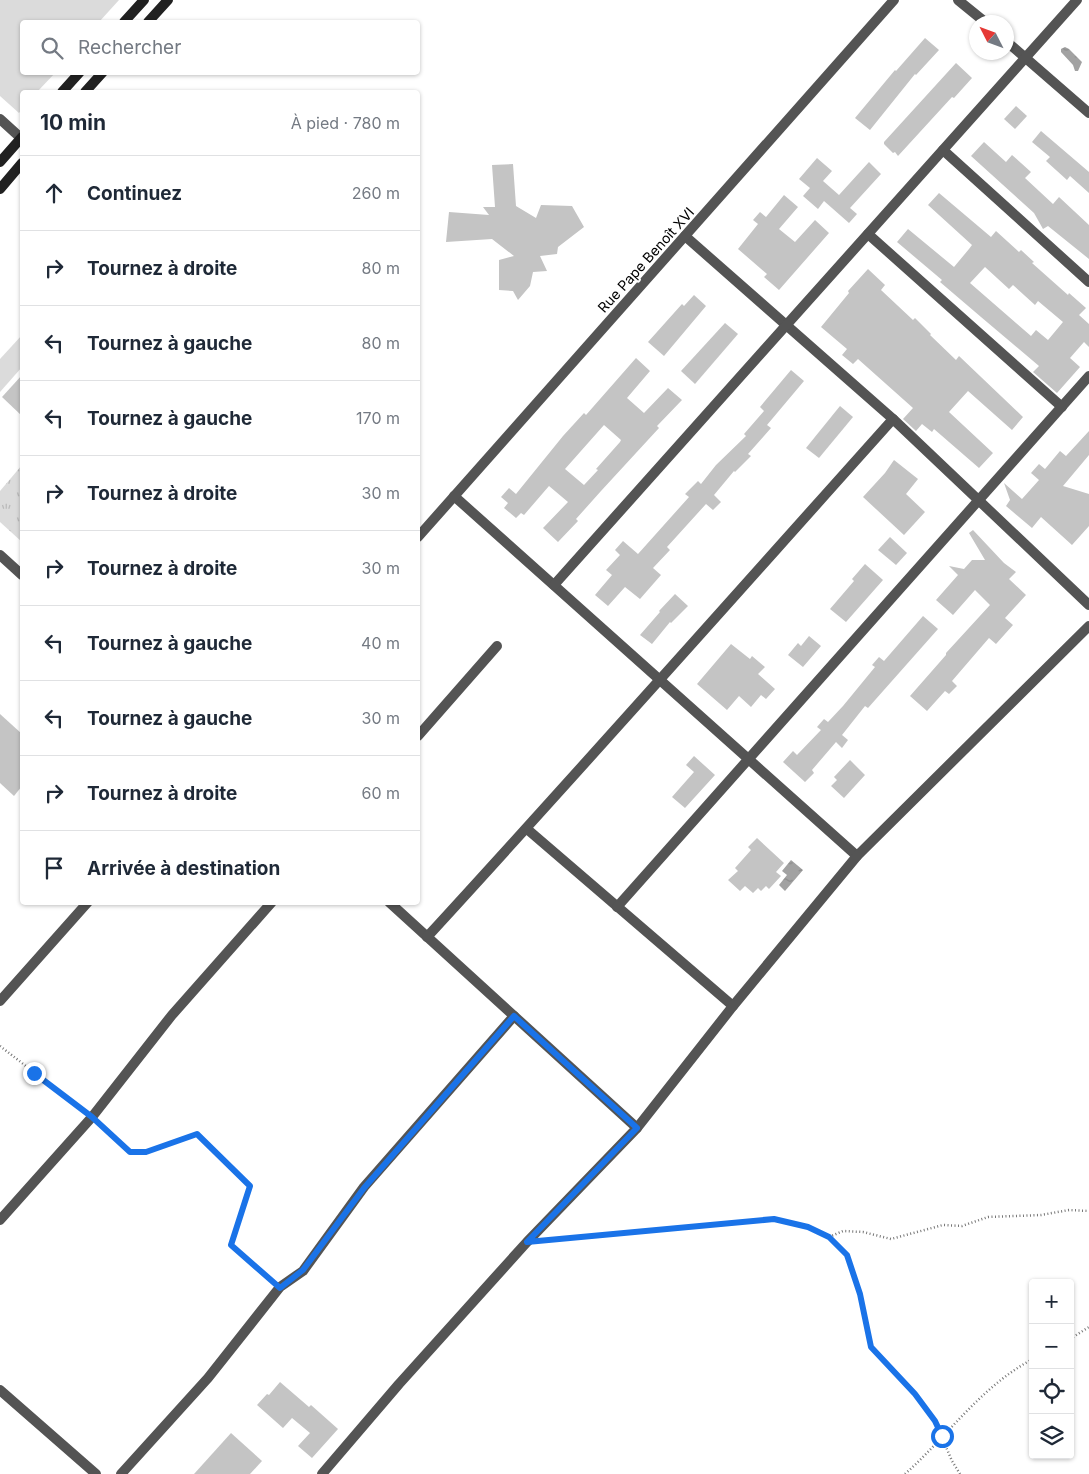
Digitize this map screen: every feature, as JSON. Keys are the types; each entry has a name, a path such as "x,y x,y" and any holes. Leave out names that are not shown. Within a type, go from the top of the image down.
{"main road":[{"path":"126,20 144,0"},
{"path":"150,20 168,0"},
{"path":"64,90 77,75"},
{"path":"88,90 100,75"},
{"path":"0,162 20,140"},
{"path":"0,189 20,165"}],"street":[{"name":"Rue Pape Benoît XVI","path":"420,535 894,0"},
{"path":"958,0 976,15"},
{"path":"554,585 1077,0"},
{"path":"1014,47 1089,113"},
{"path":"0,119 20,136"},
{"path":"943,150 1089,282"},
{"path":"868,234 1062,407"},
{"path":"685,236 893,419 1089,605"},
{"path":"617,907 1089,376"},
{"path":"427,938 527,829 893,419"},
{"path":"454,496 857,856"},
{"path":"0,555 20,573"},
{"path":"322,1474 399,1384 527,1242 637,1128 733,1006 857,856 1089,626"},
{"path":"420,734 496,646"},
{"path":"527,829 733,1006"},
{"path":"0,1001 85,905"},
{"path":"0,1220 92,1117 172,1015 269,905"},
{"path":"392,905 637,1128"},
{"path":"121,1474 208,1378 280,1288 303,1270 364,1188 514,1016"},
{"path":"0,1390 96,1474"}],"path":[{"path":"0,1046 92,1117 130,1152 146,1152 197,1134 250,1186 231,1245 280,1288"},
{"path":"829,1237 843,1231 863,1232 891,1239 943,1225 962,1226 988,1217 1041,1215 1069,1210 1089,1211"},
{"path":"527,1242 774,1219 808,1227 829,1237 847,1255 860,1294 871,1347 915,1394 935,1421 952,1462 960,1474"},
{"path":"1074,1336 1089,1327"},
{"path":"905,1474 987,1390 1018,1366 1029,1361"}],"green space":[{"path":"0,0 119,0 101,20 20,20 20,75 53,75 39,90 20,90 19,113 0,96"},
{"path":"20,337 20,369 0,392 0,359"},
{"path":"20,467 20,540 0,522 0,491"}],"water":[{"path":"1065,47 1082,62 1078,71 1075,71 1073,65 1061,52 1061,49"},
{"path":"791,860 803,870 785,891 779,885 787,875 782,871"}],"building":[{"path":"925,38 939,50 915,74 870,130 855,118 895,70"},
{"path":"956,63 972,78 898,156 895,152 893,153 884,142"},
{"path":"1016,106 1027,116 1015,129 1004,119"},
{"path":"1041,131 1089,172 1089,193 1070,176 1067,180 1046,161 1050,157 1032,142"},
{"path":"984,142 1006,162 1012,155 1031,172 1025,178 1053,204 1059,197 1089,225 1089,259 1048,226 1043,229 1034,213 971,156"},
{"path":"817,158 832,171 823,181 839,195 869,162 881,174 850,208 857,214 849,223 824,201 818,209 803,196 810,188 799,179"},
{"path":"513,164 516,206 536,218 541,205 572,206 584,227 558,247 557,254 540,256 547,271 533,272 530,286 518,300 513,291 499,290 499,260 514,256 492,239 446,242 449,212 489,215 483,207 495,207 492,165"},
{"path":"939,193 991,237 996,231 1019,252 1021,250 1034,262 1032,263 1068,295 1069,293 1086,308 1079,315 1089,324 1089,347 1084,342 1070,358 1080,367 1057,393 1033,372 1039,366 940,282 942,280 897,242 908,229 954,267 972,245 928,205","holes":["985,267 1009,289 1013,285 1035,305 1038,301 1063,322 1048,340 1036,330 1031,336 970,283"]},
{"path":"784,195 798,207 779,229 795,242 815,220 829,233 779,290 764,277 767,274 738,249 758,224 753,220 760,212 766,217"},
{"path":"868,269 885,285 881,290 913,320 915,318 956,360 959,356 1023,417 1012,430 968,391 949,412 993,453 979,468 934,429 932,432 922,424 916,431 903,419 913,408 858,359 853,364 842,355 847,349 821,327 849,293 848,291"},
{"path":"694,295 706,306 664,356 648,342 682,304 684,306"},
{"path":"725,323 738,334 695,384 681,371"},
{"path":"636,358 650,371 627,398 644,413 668,388 682,400 657,426 659,428 576,519 578,521 558,542 543,528 568,502 549,486 524,515 521,513 516,518 504,508 508,503 501,497 509,488 516,494 563,436 584,413 586,415","holes":["604,425 621,440 584,485 565,469"]},
{"path":"791,370 804,381 767,425 771,428 748,454 751,456 734,471 714,495 721,502 713,510 706,504 667,547 670,550 653,568 661,575 640,599 625,587 608,606 595,595 612,575 606,570 620,555 615,550 623,541 638,554 689,497 685,494 698,481 701,484 716,465 746,436 744,434 764,411 760,407"},
{"path":"20,377 20,414 2,397"},
{"path":"840,406 853,417 819,458 806,448"},
{"path":"1089,431 1089,455 1063,486 1089,494 1089,526 1072,545 1041,517 1032,528 1006,506 1010,500 1004,483 1022,499 1039,480 1031,473 1039,464 1045,469 1060,451 1066,456"},
{"path":"894,460 918,479 906,494 925,512 904,535 863,497"},
{"path":"973,530 1004,563 1016,572 1009,579 1026,595 1005,618 1013,625 996,644 989,638 952,681 957,686 949,694 945,691 927,711 910,696 990,605 975,590 953,615 936,600 958,575 949,566 964,569 972,560 985,560 969,533"},
{"path":"890,537 907,553 896,565 878,550"},
{"path":"865,564 883,580 846,622 830,609 854,581 852,579"},
{"path":"675,594 688,606 670,622 652,644 640,635"},
{"path":"923,616 938,629 868,708 865,706 842,735 848,740 842,748 836,742 812,770 814,773 805,782 783,762 793,751 797,755 821,730 817,727 824,719 828,722 843,706 875,667 872,665 879,657 884,661"},
{"path":"809,636 821,646 803,667 788,655 798,643 801,646"},
{"path":"731,644 750,659 752,656 765,667 758,674 775,689 766,699 761,695 751,707 739,696 727,710 697,684"},
{"path":"0,714 20,732 20,788 14,796 0,783"},
{"path":"694,756 715,775 685,808 672,797 694,772 686,765"},
{"path":"850,760 865,775 844,798 831,786 837,780 834,777"},
{"path":"757,838 784,863 776,872 781,876 769,889 766,886 761,891 758,888 753,893 745,886 740,891 728,880 738,871 735,868 751,850 748,847"},
{"path":"280,1382 309,1407 311,1405 338,1429 312,1458 298,1446 310,1433 292,1418 283,1428 257,1405"},
{"path":"231,1433 262,1461 250,1474 194,1474"}],"route":[{"path":"34,1073 92,1117 130,1152 146,1152 197,1134 250,1186 231,1245 280,1288 303,1270 364,1188 514,1016 637,1128 527,1242 774,1219 808,1227 829,1237 847,1255 860,1294 871,1347 915,1394 935,1421 942,1436"}]}
